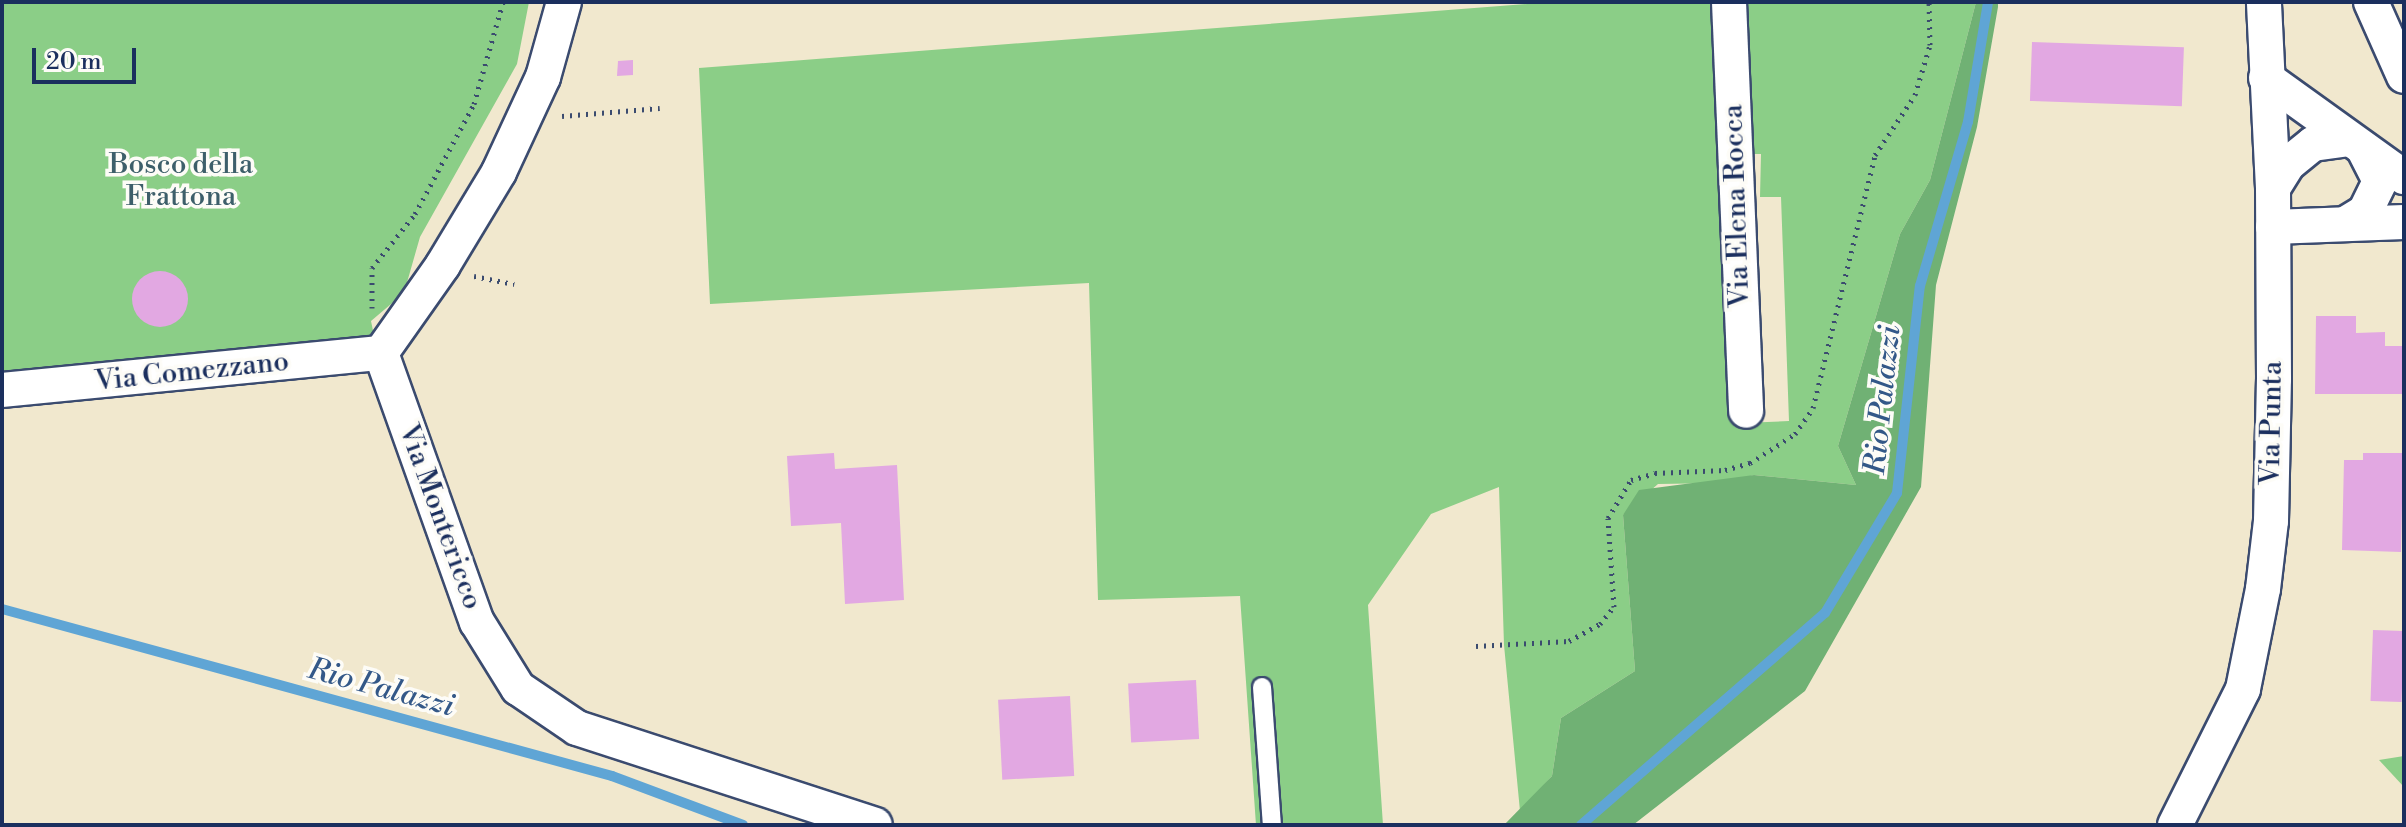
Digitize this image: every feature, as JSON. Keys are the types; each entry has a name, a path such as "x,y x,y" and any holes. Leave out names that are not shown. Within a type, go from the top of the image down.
{"street":[{"path":"381,353 443,265 499,172 543,77 564,2"},
{"name":"Via Elena Rocca","path":"1729,2 1746,411"},
{"name":"Via Punta","path":"2175,825 2243,689 2263,589 2271,521 2273,188 2264,2"},
{"path":"2371,2 2404,76"},
{"path":"2266,78 2404,177"},
{"path":"2273,188 2288,164 2313,144 2356,144"},
{"path":"2345,224 2365,212 2380,181 2356,144"},
{"path":"2273,227 2404,222"},
{"name":"Via Comezzano","path":"2,390 381,353"},
{"name":"Via Montericco","path":"381,353 477,622 518,688 577,728 875,825"}],"lane":[{"path":"1262,687 1272,825"}],"path":[{"path":"377,315 369,305 372,268 415,214 474,104 503,2"},
{"path":"557,116 660,108"},
{"path":"465,274 514,284"}],"green space":[{"name":"Bosco della Frattona","path":"2,2 529,2 517,64 420,237 404,293 371,321 376,345 2,378"},
{"path":"1553,2 1976,2 1930,180 1900,234 1838,446 1856,485 1754,475 1725,483 1658,484 1623,515 1635,671 1561,718 1552,776 1520,811 1504,645 1499,487 1431,514 1368,605 1383,825 1256,825 1240,596 1098,600 1089,283 710,304 699,68","holes":["1730,154 1761,154 1760,197 1781,197 1789,421 1742,423"]},
{"path":"1976,2 1998,2 1998,7 1977,127 1936,285 1921,487 1805,691 1633,825 1504,825 1552,776 1561,718 1635,671 1623,515 1639,490 1754,475 1856,485 1838,446 1900,234 1930,180"},
{"path":"2404,756 2404,787 2379,760"}],"building":[{"path":"2032,42 2184,47 2182,106 2030,101"},
{"path":"633,60 633,75 617,76 618,61"},
{"path":"160,271 180,279 188,299 180,319 160,327 140,319 132,299 140,279"},
{"path":"2316,316 2356,316 2356,333 2385,332 2385,346 2404,346 2404,394 2315,394"},
{"path":"834,453 835,469 897,465 904,600 845,604 841,523 791,526 787,456"},
{"path":"2363,453 2403,453 2401,552 2342,550 2344,460 2363,460"},
{"path":"2373,630 2404,631 2402,702 2371,701"},
{"path":"1196,680 1199,739 1131,742 1128,684"},
{"path":"1070,696 1074,776 1002,780 998,700"}],"waterway":[{"name":"Rio Palazzi","path":"1581,825 1825,613 1897,493 1920,286 1968,122 1988,2"},
{"name":"Rio Palazzi","path":"2,609 612,776 743,825"}]}
